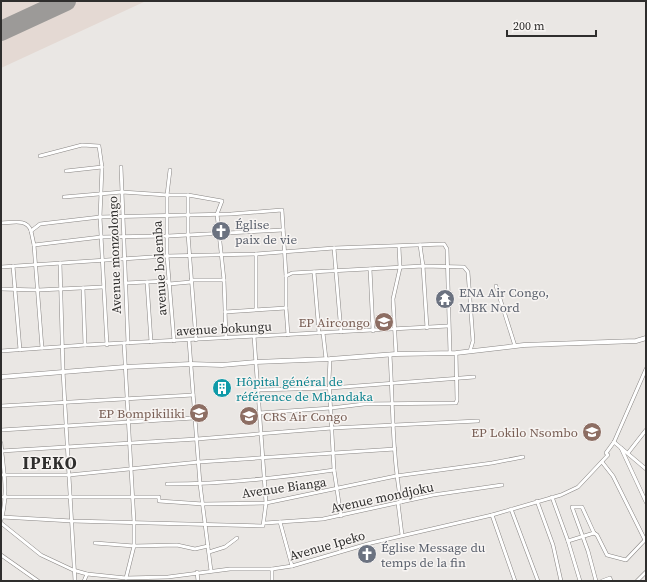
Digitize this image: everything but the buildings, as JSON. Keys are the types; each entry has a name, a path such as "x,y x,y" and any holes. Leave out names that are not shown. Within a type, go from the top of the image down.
{"street":[{"path":"40,156 82,145 95,144 99,146 102,167 100,217 107,345"},
{"name":"Avenue monzolongo","path":"121,166 128,343"},
{"path":"66,171 102,167"},
{"name":"avenue bolemba","path":"170,170 167,195 167,256 174,341"},
{"path":"64,197 122,192 188,195 221,200 222,202 217,214 224,280 226,338"},
{"path":"188,195 187,215 189,255 196,340"},
{"path":"31,231 40,224 100,217 167,216 282,210 288,335"},
{"path":"1,222 24,222 30,226 34,245 42,348"},
{"path":"34,245 101,237 168,236 283,230"},
{"path":"1,267 167,256 285,253 334,248 399,247 444,244 447,248 446,266 450,353"},
{"path":"420,245 423,266 427,328"},
{"path":"396,354 393,299 400,268 399,247"},
{"path":"334,248 341,332"},
{"path":"256,254 256,309"},
{"path":"60,264 63,371 71,498 74,581"},
{"path":"13,266 20,350"},
{"path":"286,276 292,273 423,266 464,267 468,272 473,341 470,351"},
{"path":"370,269 373,331"},
{"path":"314,272 321,333 328,359 334,470 341,516"},
{"path":"126,283 167,281 169,284 191,281 224,280"},
{"path":"147,282 151,342"},
{"path":"496,286 515,346"},
{"path":"1,289 38,290 103,287"},
{"path":"83,288 85,345"},
{"path":"225,312 286,308"},
{"name":"avenue bokungu","path":"1,352 85,345 395,330 448,326"},
{"path":"254,336 263,478 266,502 265,523"},
{"path":"1,376 191,364 222,365 390,354 456,353 515,346 636,341 646,338"},
{"path":"189,340 200,484 204,504 211,570"},
{"path":"124,343 127,422 134,522 134,546 126,578"},
{"path":"259,413 364,404 456,403 456,353"},
{"path":"390,354 396,476 402,536"},
{"name":"Avenue Ipeko","path":"1,523 41,555 73,570 87,574 126,578 168,577 211,570 272,569 292,566 402,536 492,515 577,489 602,462 614,442 646,369"},
{"path":"257,390 330,388 392,382 474,378"},
{"path":"1,406 193,395"},
{"path":"1,430 194,418"},
{"path":"1,451 197,440 260,433 332,428 478,421"},
{"path":"628,453 646,430"},
{"path":"614,442 646,469"},
{"path":"1,443 3,475 1,518"},
{"path":"621,448 646,502"},
{"path":"3,475 69,475 199,462 395,449"},
{"name":"Avenue Bianga","path":"3,497 159,497 159,501 204,504 266,502 336,490 396,476 492,463 523,457"},
{"path":"596,581 588,551 572,507 582,507 594,533 607,555 614,556 622,560 631,556 645,540 613,476 602,462"},
{"path":"167,484 200,484 334,470"},
{"name":"Avenue mondjoku","path":"1,518 262,526 265,523 341,516 399,502 502,485"},
{"path":"552,497 568,541 580,581"},
{"path":"537,501 553,545 561,581"},
{"path":"511,509 538,581"},
{"path":"492,515 515,581"},
{"path":"280,522 292,566"},
{"path":"568,541 594,533"},
{"path":"209,552 225,548 238,538"},
{"path":"95,543 134,546 177,545 195,548 208,546"},
{"path":"1,554 38,581"},
{"path":"272,569 272,581"},
{"path":"197,572 198,581"},
{"path":"637,581 646,572"},
{"path":"84,581 87,574"},
{"path":"602,581 610,578 611,581"}],"shaded area":[{"path":"1,1 146,1 1,68"}],"runway":[{"path":"1,31 66,1"}],"place":[{"name":"Église paix de vie","path":"221,231"},
{"name":"ENA Air Congo, MBK Nord","path":"445,299"},
{"name":"EP Aircongo","path":"384,322"},
{"name":"Hôpital général de référence de Mbandaka","path":"222,388"},
{"name":"EP Bompikiliki","path":"199,413"},
{"name":"CRS Air Congo","path":"249,416"},
{"name":"EP Lokilo Nsombo","path":"592,432"},
{"name":"Église Message du temps de la fin","path":"367,554"}],"district":[{"name":"IPEKO","path":"50,463"}]}
